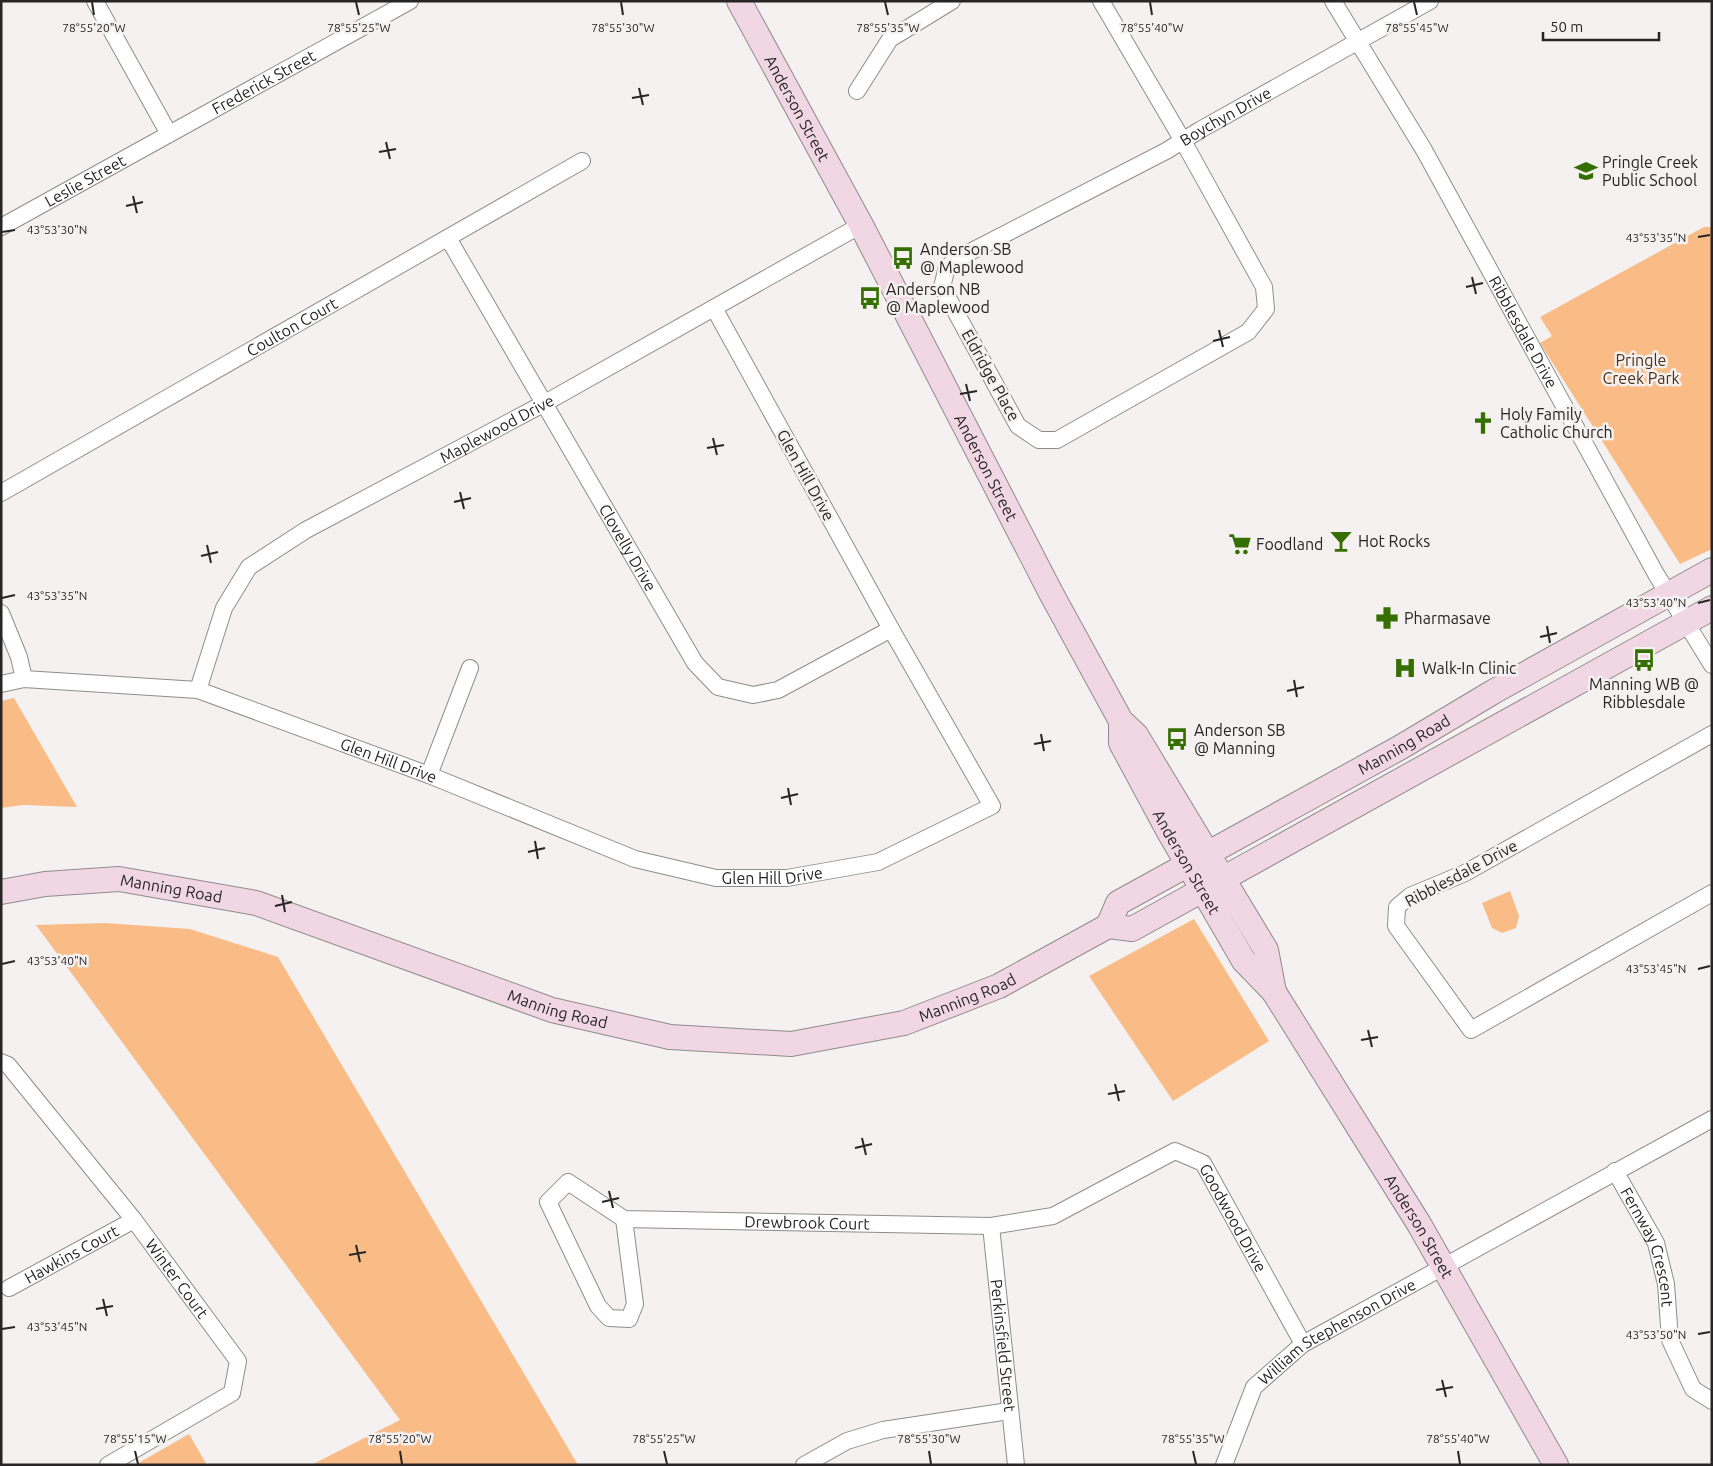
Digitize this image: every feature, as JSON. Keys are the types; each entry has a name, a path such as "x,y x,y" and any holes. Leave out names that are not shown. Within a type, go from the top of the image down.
{"main road":[{"name":"Anderson Street","path":"739,1 861,225 1052,595 1121,721 1136,735 1266,950 1274,992"},
{"name":"Manning Road","path":"1108,926 1118,903 1712,570"},
{"name":"Manning Road","path":"1,892 45,884 119,879 256,903 552,1010 670,1037 792,1044 904,1023 999,986 1108,926 1132,929 1712,608"},
{"name":"Anderson Street","path":"1121,721 1120,743 1203,891 1244,961 1274,992 1419,1224 1556,1465"}],"street":[{"path":"95,1 170,134"},
{"name":"Frederick Street","path":"170,134 410,1"},
{"path":"857,91 890,40 952,1"},
{"name":"Boychyn Drive","path":"1101,1 1183,141 1430,1"},
{"name":"Ribblesdale Drive","path":"1334,1 1357,42 1424,150 1668,595 1712,665"},
{"name":"Leslie Street","path":"1,227 170,134"},
{"name":"Eldridge Place","path":"1183,141 1264,287 1266,309 1248,332 1057,440 1039,440 1018,426 942,287 946,267 970,252 1183,141"},
{"name":"Coulton Court","path":"1,493 582,161"},
{"name":"Maplewood Drive","path":"198,690 224,608 249,567 306,530 545,403 861,225"},
{"name":"Clovelly Drive","path":"448,238 695,663 718,687 753,695 778,690 891,629"},
{"name":"Glen Hill Drive","path":"1,684 24,679 198,690 429,775 635,860 716,878 787,878 878,862 992,806 891,629 714,308"},
{"path":"1,613 20,657 24,679"},
{"path":"429,775 470,668"},
{"name":"Ribblesdale Drive","path":"1712,734 1465,872 1410,896 1398,907 1396,926 1471,1030 1712,893"},
{"name":"Winter Court","path":"1,1062 8,1065 134,1220 238,1362 232,1393 108,1465"},
{"path":"1442,1267 1712,1119"},
{"name":"Goodwood Drive","path":"991,1226 1053,1216 1175,1151 1203,1163 1303,1344"},
{"name":"Fernway Crescent","path":"1615,1171 1656,1243 1666,1284 1670,1340 1693,1389 1712,1401"},
{"path":"568,1182 624,1219 635,1304 628,1319 610,1318 598,1306 548,1202 568,1182"},
{"name":"Drewbrook Court","path":"624,1219 991,1226"},
{"name":"Hawkins Court","path":"9,1288 134,1220"},
{"name":"Perkinsfield Street","path":"991,1226 1016,1465"},
{"name":"William Stephenson Drive","path":"1224,1465 1254,1387 1303,1344 1442,1267"},
{"path":"804,1465 847,1441 883,1430 1009,1411"}],"green space":[{"name":"Pringle Creek Park","path":"1704,227 1712,227 1712,549 1680,564 1540,343 1552,336 1540,317"},
{"path":"14,698 77,807 23,805 1,808 1,701"},
{"path":"1510,891 1519,916 1516,928 1502,933 1492,928 1482,903"},
{"path":"1194,919 1269,1041 1173,1101 1089,976"},
{"path":"105,923 190,929 278,957 578,1465 311,1465 400,1420 36,925"},
{"path":"189,1434 207,1465 135,1465"}],"place":[{"name":"Pringle Creek Public School","path":"1586,171"},
{"name":"Anderson SB @ Maplewood","path":"903,258"},
{"name":"Anderson NB @ Maplewood","path":"870,298"},
{"name":"Holy Family Catholic Church","path":"1483,423"},
{"name":"Hot Rocks","path":"1341,541"},
{"name":"Foodland","path":"1240,544"},
{"name":"Pharmasave","path":"1387,618"},
{"name":"Manning WB @ Ribblesdale","path":"1644,660"},
{"name":"Walk-In Clinic","path":"1405,668"},
{"name":"Anderson SB @ Manning","path":"1177,739"}]}
